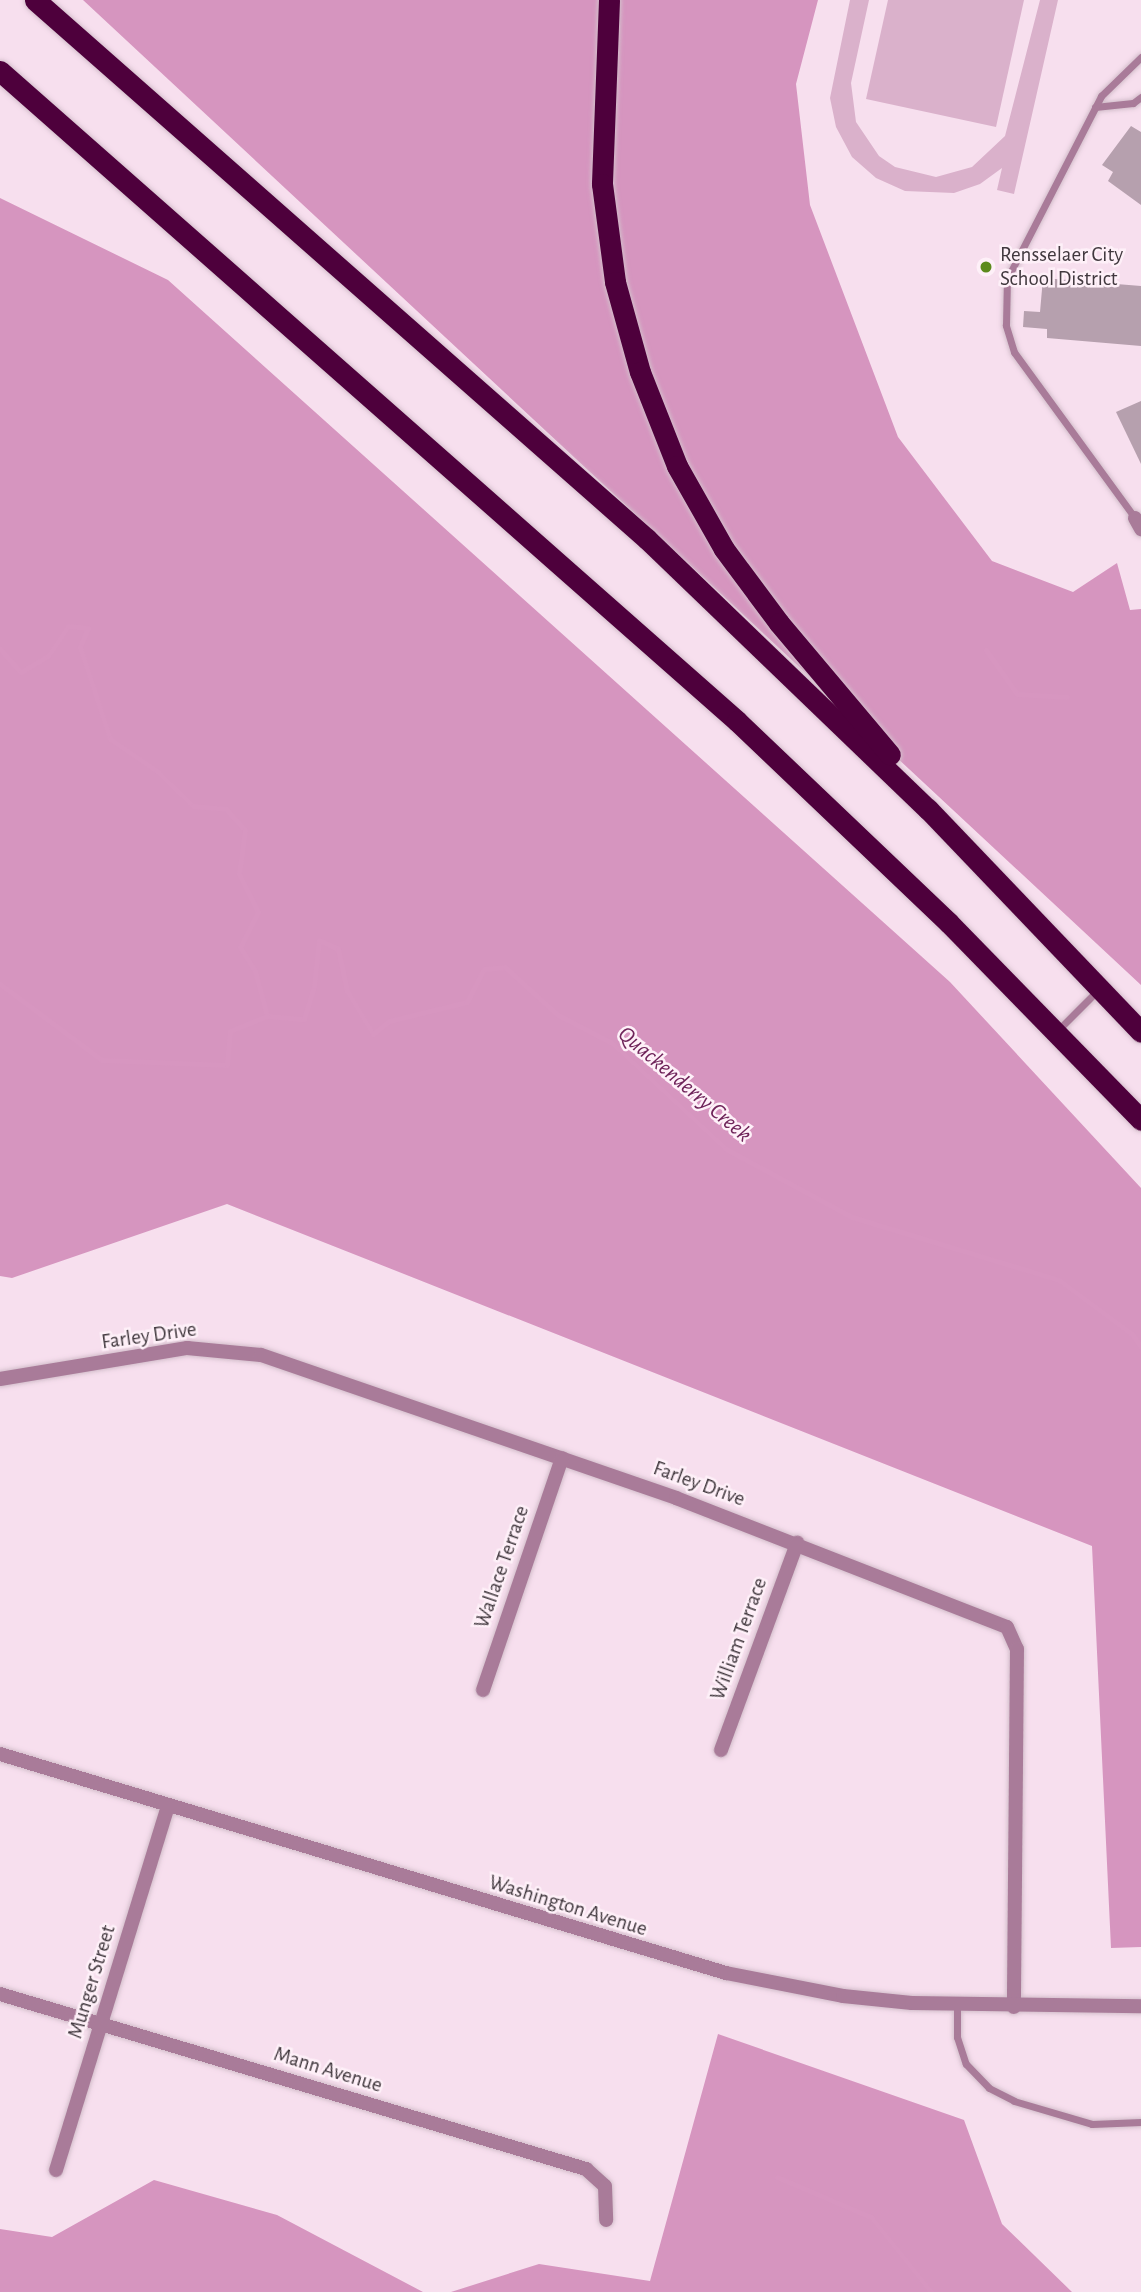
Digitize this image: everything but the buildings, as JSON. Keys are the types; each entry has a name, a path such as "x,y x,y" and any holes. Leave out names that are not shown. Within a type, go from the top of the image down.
{"highway":[{"path":"35,0 581,479 790,675 981,864 1141,1032"},
{"path":"609,0 601,135 607,233 626,329 658,421 700,509 752,589 981,864"},
{"path":"0,71 687,676 891,866 1141,1119"},
{"path":"0,87 151,202"}],"street":[{"name":"Farley Drive","path":"0,1379 187,1348 223,1349 261,1355 562,1458 797,1543 1007,1627 1013,1636 1014,2007"},
{"name":"Wallace Terrace","path":"483,1690 562,1458"},
{"name":"William Terrace","path":"721,1750 797,1543"},
{"name":"Washington Avenue","path":"0,1755 726,1973 843,1996 1014,2007 1141,2006"},
{"name":"Munger Street","path":"56,2170 168,1806"},
{"name":"Mann Avenue","path":"0,1994 586,2169 606,2186 606,2220"}],"lane":[{"path":"1139,521 1014,352 1006,326 1007,279 1096,107 1141,57"},
{"path":"1096,107 1133,103 1141,97"},
{"path":"1056,1032 1100,988"},
{"path":"957,2005 957,2037 966,2064 989,2088 1014,2101 1091,2124 1141,2122"}],"shaded area":[{"path":"83,0 818,0 796,84 810,205 898,437 992,561 1073,592 1117,563 1130,610 1141,609 1141,985"},
{"path":"850,0 869,0 851,83 856,122 879,156 895,167 936,177 972,167 1005,136 1040,0 1058,0 1014,194 997,190 1002,168 980,184 954,193 905,191 876,178 852,157 836,127 830,98"},
{"path":"888,0 1024,0 996,127 866,99"},
{"path":"0,198 168,280 950,982 1141,1188 1141,1947 1111,1948 1092,1546 227,1204 12,1278 0,1276"},
{"path":"718,2034 964,2120 1002,2224 1072,2292 451,2292 539,2264 650,2281"},
{"path":"154,2180 277,2215 423,2292 0,2292 0,2229 52,2237"}],"waterway":[{"name":"Quackenderry Creek","path":"0,649 21,672 48,656 68,626 88,628 80,647 110,739 157,771 193,806 226,809 245,830 239,874 258,912 240,947 255,971 267,1016 304,1019 314,986 319,940 338,949 347,991 373,1034 389,1021 467,1002 484,969 505,967 558,1015 612,1043 726,1149 852,1217 1059,1280 1132,1334 1141,1347"},
{"path":"986,650 1017,694 1067,697"},
{"path":"0,984 102,1060 227,1065 230,1031 267,1016"},
{"path":"777,2177 871,2217 931,2292"}],"place":[{"name":"Rensselaer City School District","path":"986,267"}]}
